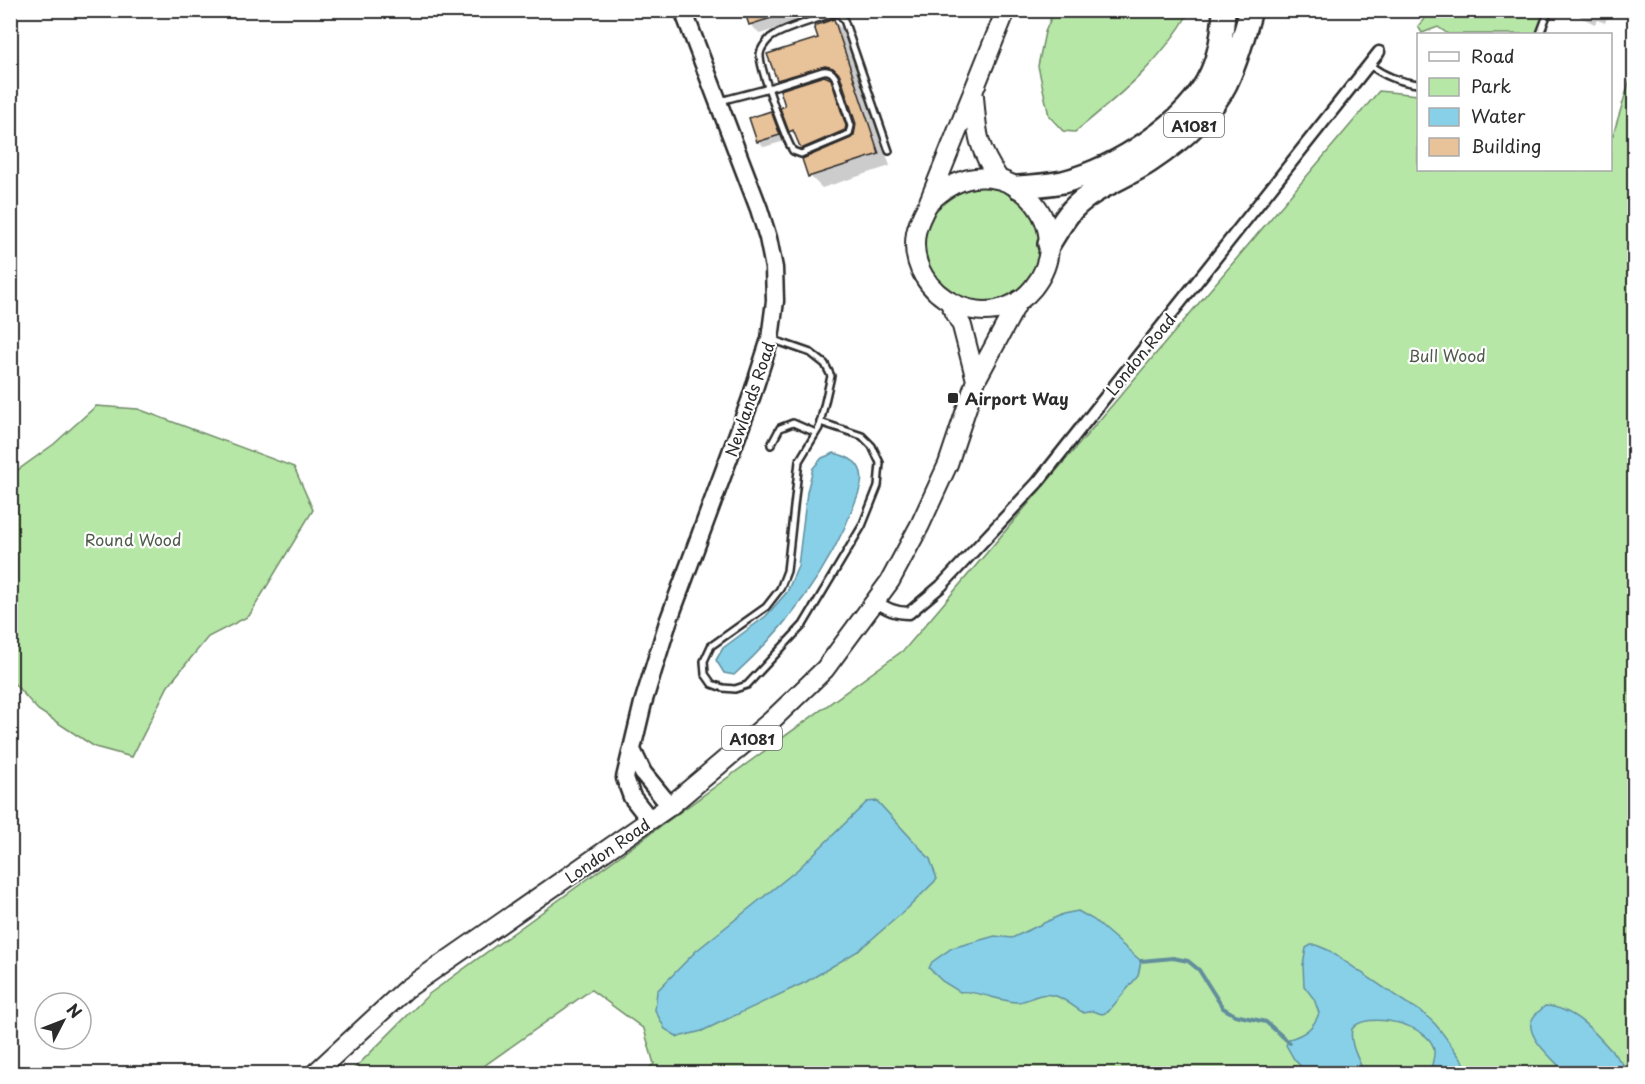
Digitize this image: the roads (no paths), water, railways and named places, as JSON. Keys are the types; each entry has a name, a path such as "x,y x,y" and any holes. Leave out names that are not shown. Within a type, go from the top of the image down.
{"highway":[{"name":"A1081","path":"1008,183 1047,185 1078,177 1148,143 1178,118 1197,96 1211,74 1222,43 1224,10"},
{"name":"A1081","path":"1049,244 1073,209 1086,198 1149,162 1180,139 1207,113 1225,85 1238,54 1251,10"}],"main road":[{"path":"974,94 977,139 987,162 1008,183 1035,202 1045,222 1049,244 1047,261 1032,289 1019,300 1003,308 985,311 967,309 950,303 937,293 926,281 915,250 918,226 974,94 1006,10"},
{"path":"928,204 946,188 967,178 983,177 1008,183"},
{"name":"London Road","path":"314,1074 406,989 670,806 730,757 825,669 890,581 935,495 948,464 976,380 1019,300"},
{"path":"950,303 962,327 976,380"}],"street":[{"name":"Newlands Road","path":"650,820 632,797 626,778 643,702 668,622 750,401 770,339 775,301 774,268 768,238 748,177 683,10"},
{"name":"London Road","path":"875,601 888,610 909,613 941,586 985,540 1038,482 1379,52"},
{"path":"633,752 644,773 670,806"}],"lane":[{"path":"1540,33 1550,10"},
{"path":"718,101 769,88 823,71 832,72 851,126 849,134 801,154 797,153 789,144 769,88 760,55 763,46 778,33 840,12 889,151"},
{"path":"1370,65 1379,72 1407,83 1417,84"},
{"path":"770,339 811,353 825,364 831,376 816,433 799,461 787,571 780,589 766,607 711,646 704,661 705,674 712,684 723,688 747,685 803,625 862,526 878,486 880,463 872,446 862,436 820,422"},
{"path":"771,445 780,428 793,423 816,433"}],"water":[{"path":"834,453 853,461 858,466 862,480 844,529 819,575 788,618 734,675 724,673 716,660 723,648 766,616 787,592 798,566 807,492 813,468 822,458"},
{"path":"877,801 930,859 937,879 908,908 858,951 806,982 702,1031 678,1037 665,1029 655,1010 657,991 696,951 797,870 867,802"},
{"path":"1078,911 1094,920 1141,961 1138,976 1108,1012 1084,1013 1063,999 1050,995 1015,1002 960,992 942,981 929,968 932,962 952,948 995,936 1012,938 1063,914"},
{"path":"1311,945 1328,950 1429,1018 1473,1073 1430,1073 1434,1050 1430,1041 1422,1033 1410,1027 1383,1020 1359,1023 1352,1029 1353,1046 1364,1073 1307,1073 1294,1059 1286,1045 1289,1039 1304,1033 1311,1027 1319,1013 1314,999 1304,986 1303,965 1306,948"},
{"path":"1545,1006 1558,1008 1582,1021 1631,1073 1566,1073 1542,1048 1533,1033 1531,1026 1533,1018"}],"waterway":[{"path":"1141,961 1173,958 1188,961 1199,970 1223,1008 1235,1015 1266,1022 1290,1043"}],"place":[{"name":"Airport Way","path":"953,398"}],"park label":[{"name":"Bull Wood","path":"1447,355"},
{"name":"Round Wood","path":"133,539"}]}
